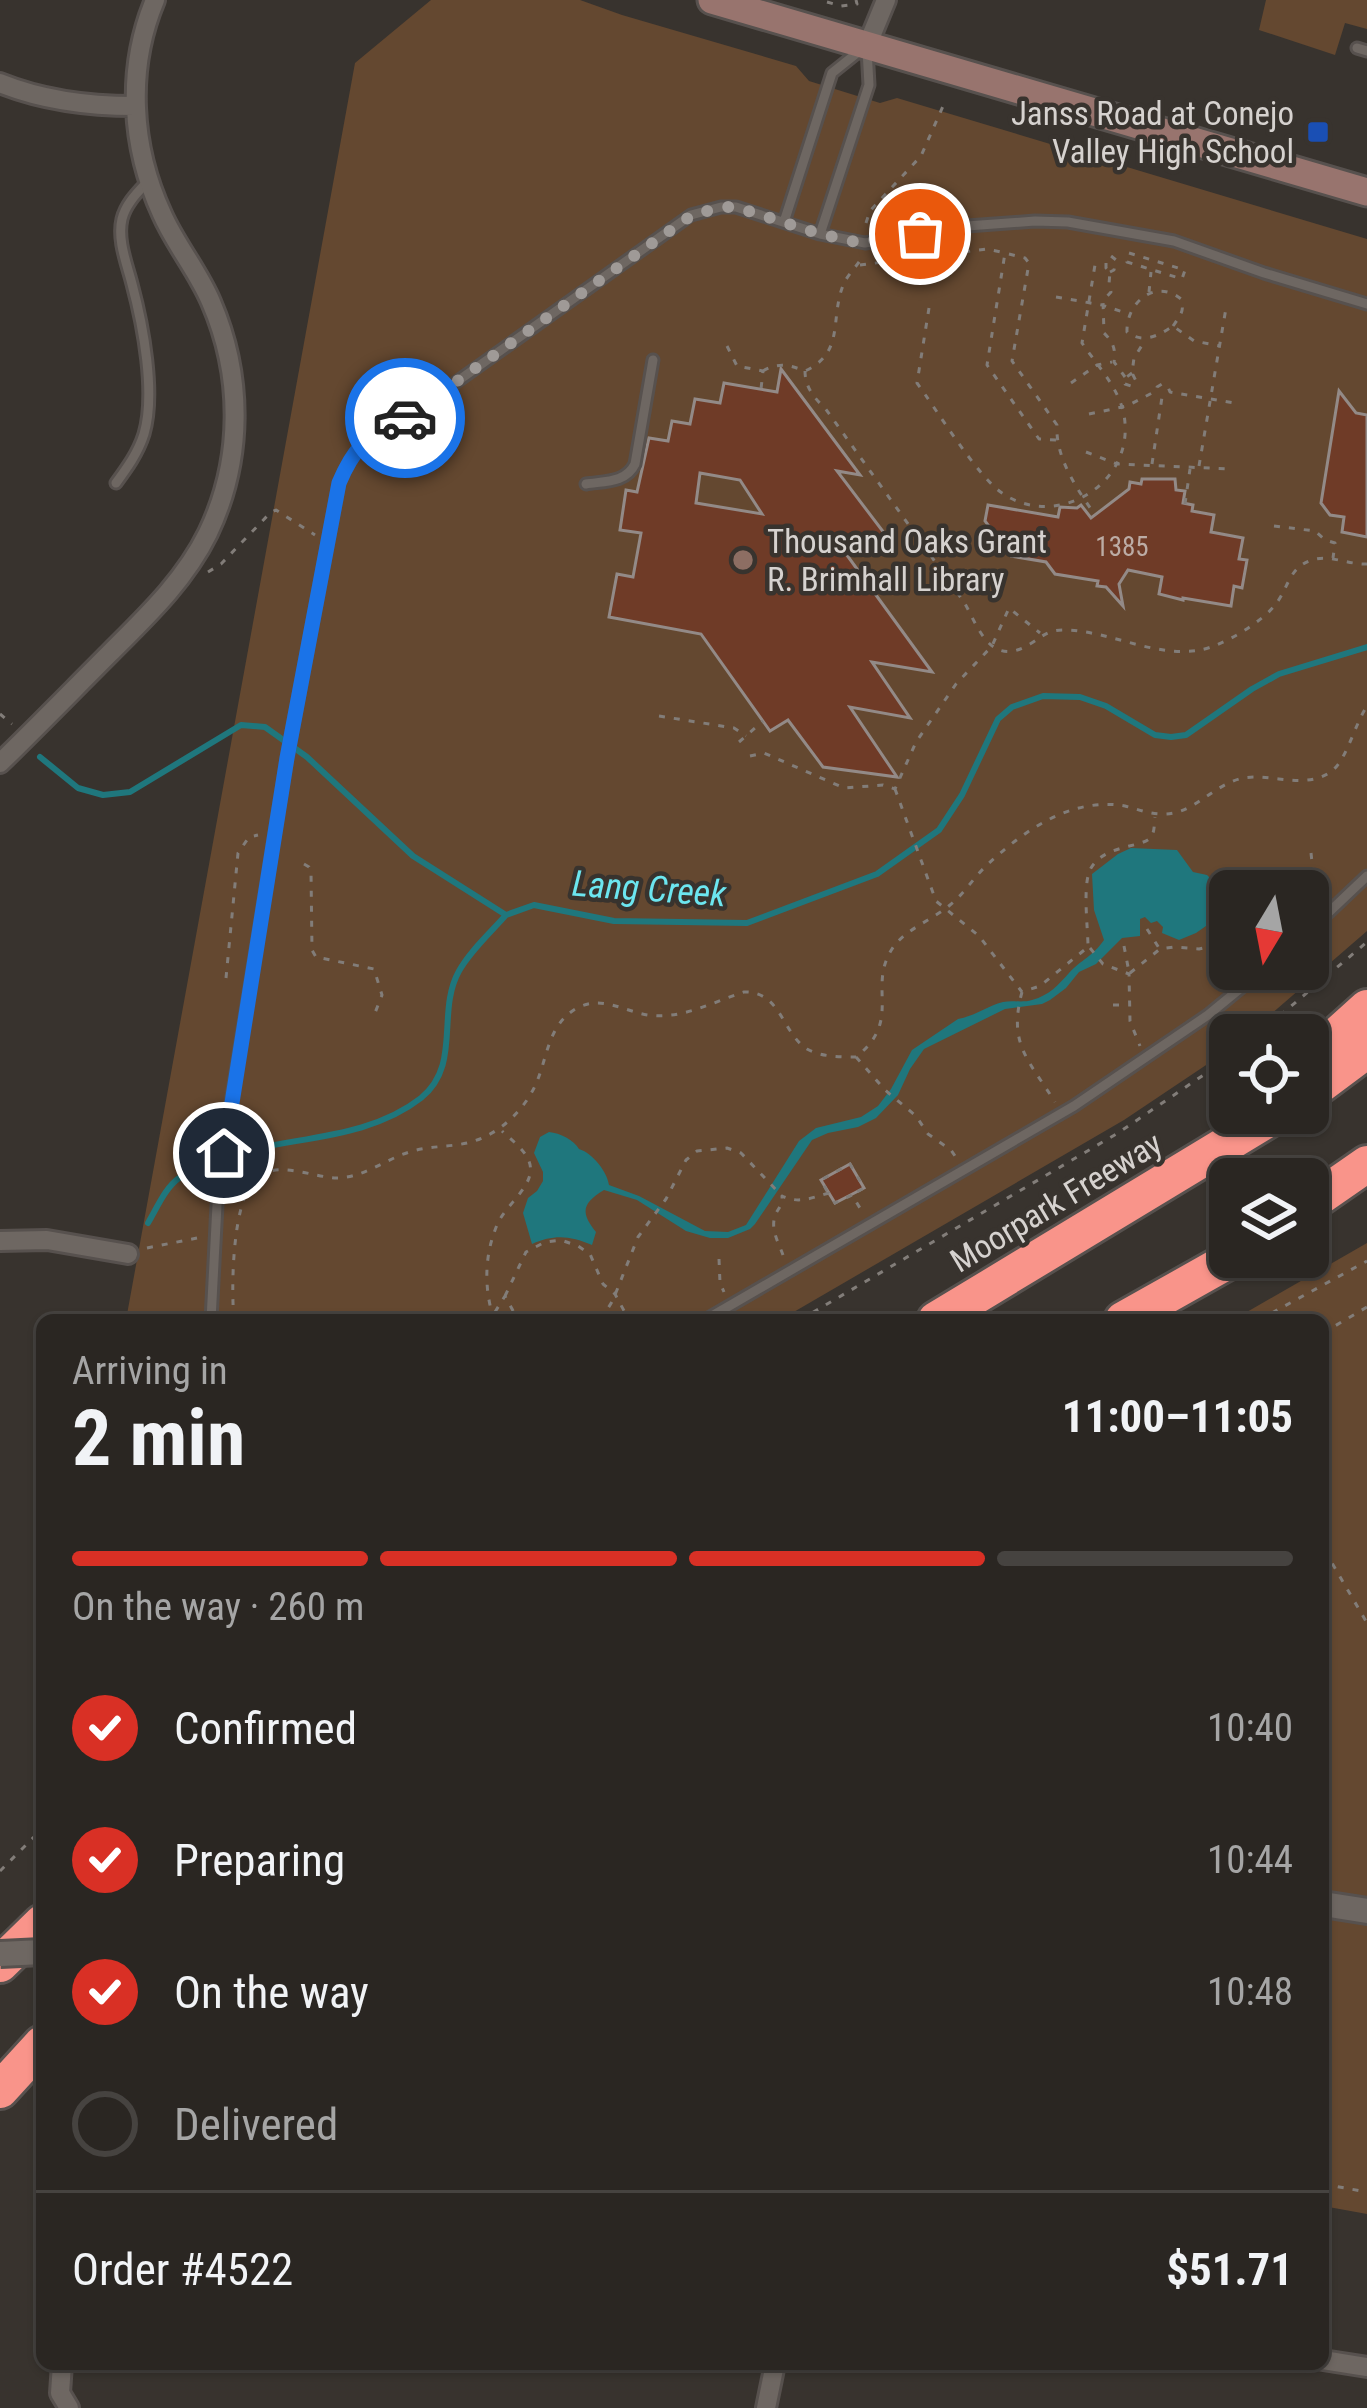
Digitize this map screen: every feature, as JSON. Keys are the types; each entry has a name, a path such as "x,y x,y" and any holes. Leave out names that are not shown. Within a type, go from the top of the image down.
{"highway":[{"path":"1329,1042 1367,1008"},
{"path":"1329,1078 1367,1050"},
{"path":"1181,1173 1225,1134"},
{"name":"Moorpark Freeway","path":"946,1314 1244,1134"},
{"path":"1329,1190 1367,1164"},
{"path":"1329,1212 1367,1193"},
{"path":"1134,1314 1209,1272"},
{"path":"0,1964 36,1929"},
{"path":"0,2090 36,2051"}],"main road":[{"path":"712,0 1367,192"}],"street":[{"path":"0,764 160,602 190,563 224,494 235,447 235,403 210,300 163,216 142,163 136,106 139,57 155,0"},
{"path":"867,46 886,0"},
{"path":"0,83 65,100 136,106"},
{"path":"0,1240 47,1240 128,1254"},
{"path":"1329,1905 1367,1911"},
{"path":"0,1954 36,1952"},
{"path":"1329,2361 1367,2367"},
{"path":"62,2370 60,2393 69,2408"},
{"path":"766,2408 774,2370"}],"lane":[{"path":"784,222 832,73 867,46"},
{"path":"820,234 869,85 867,46"},
{"path":"116,483 134,458 148,411 143,327 121,234 124,214 148,180"},
{"path":"212,1314 227,1127 292,728 339,483 364,440 403,420 692,215 722,207 865,243 967,226 1068,222 1174,241 1367,304"},
{"path":"586,484 623,478 631,472 652,360"},
{"path":"1329,913 1367,876"},
{"path":"716,1314 1062,1114 1238,990"}],"path":[{"path":"827,2 848,6 856,0"},
{"path":"866,223 870,211 921,156 944,104"},
{"path":"858,265 987,249 1029,262 1012,361 1058,425 1056,440 1095,515"},
{"path":"1005,253 987,365 1039,439 1056,440"},
{"path":"1129,253 1185,270 1182,279 1151,270 1126,262 1129,253"},
{"path":"727,346 737,366 763,371 788,364 805,371 821,364 830,351 845,280 862,256"},
{"path":"929,308 917,382 996,490 1029,509 1084,499 1117,464 1125,441 1115,389 1082,343 1096,260"},
{"path":"1149,294 1151,270"},
{"path":"1111,272 1111,292 1102,305 1104,333 1112,341 1114,362 1125,384 1136,381 1134,358 1144,340"},
{"path":"1166,290 1181,299 1182,314 1173,326 1144,340 1127,332 1128,313 1149,294 1166,290"},
{"path":"1056,297 1128,313"},
{"path":"1199,466 1226,308"},
{"path":"1173,326 1194,341 1220,346"},
{"path":"1071,383 1097,365 1114,362"},
{"path":"761,389 763,371"},
{"path":"805,371 805,382 814,396 992,646 1013,650 1033,643 1041,634 1071,630 1150,647 1200,650 1253,626 1276,605 1294,571 1309,560 1367,564"},
{"path":"1125,376 1132,374"},
{"path":"1089,414 1122,407 1156,392 1162,384 1170,392"},
{"path":"1156,392 1162,398"},
{"path":"1152,466 1162,398 1170,392 1240,404"},
{"path":"1086,452 1117,464 1232,469"},
{"path":"1184,504 1190,467"},
{"path":"190,563 209,573 276,510 314,535 328,537"},
{"path":"1274,526 1315,531 1336,543 1333,560"},
{"path":"1022,992 979,936 936,901 895,789 916,742 956,684 992,646 1009,608 1041,634"},
{"path":"856,1057 879,1031 884,965 894,946 944,910 989,863 1031,830 1084,806 1177,813 1239,779 1260,776 1295,781 1328,774 1337,766 1367,706"},
{"path":"659,716 734,728 746,736"},
{"path":"739,742 763,722"},
{"path":"750,756 764,753 844,788 883,785 895,789"},
{"path":"1129,974 1103,964 1088,946 1087,885 1091,867 1100,858 1151,837 1156,814"},
{"path":"241,975 226,975 238,853 249,837 274,837"},
{"path":"1310,853 1316,878 1339,904"},
{"path":"304,864 310,872 312,950 316,957 374,969 382,995 373,1018"},
{"path":"1147,929 1160,950"},
{"path":"1282,1014 1367,942"},
{"path":"1022,992 1040,986 1088,946"},
{"path":"1124,946 1134,1035 1147,1058"},
{"path":"1129,974 1160,950 1209,947"},
{"path":"234,1314 240,1218 244,1195 256,1178 283,1170 341,1178 364,1173 410,1151 464,1144 500,1129 536,1084 554,1030 584,1005 609,1004 669,1017 755,992 774,1005 806,1048 856,1057 928,1134 952,1150 965,1170"},
{"path":"1022,992 1017,1039 1062,1114"},
{"path":"1113,1005 1130,1005"},
{"path":"810,1314 1118,1133 1209,1071"},
{"path":"493,1314 486,1286 488,1254 497,1224 527,1186 531,1173 529,1159 500,1129"},
{"path":"604,1314 631,1252 686,1160 697,1150 728,1148 741,1153 792,1201 829,1193"},
{"path":"850,1163 864,1188 852,1195 835,1203 821,1180 850,1163"},
{"path":"852,1195 871,1224"},
{"path":"782,1196 774,1234 793,1270"},
{"path":"128,1254 215,1234"},
{"path":"496,1314 526,1252 561,1240 590,1254 603,1284 626,1314"},
{"path":"719,1259 720,1283 732,1305"},
{"path":"1270,1314 1367,1261"},
{"path":"505,1296 515,1314"},
{"path":"1329,1329 1367,1307"},
{"path":"1329,1554 1367,1623"},
{"path":"0,1871 36,1835"},
{"path":"1329,2185 1367,2192"}],"shaded area":[{"path":"431,0 580,0 796,66 809,81 880,103 897,98 1367,239 1367,931 1329,964 1329,870 1209,870 1209,990 1299,990 1271,1014 1209,1014 1209,1063 1124,1120 790,1314 127,1314 355,63"},
{"path":"1266,0 1367,0 1367,29 1345,23 1335,55 1259,30"},
{"path":"1367,1243 1367,2214 1329,2207 1329,1314 1243,1314 1306,1278 1329,1278 1329,1265"}],"water":[{"path":"1131,848 1177,850 1193,872 1209,877 1209,924 1179,940 1162,933 1157,921 1140,919 1140,936 1122,938 1050,1000 1005,1009 924,1049 898,1095 876,1118 812,1140 750,1229 728,1238 710,1238 686,1231 637,1200 604,1190 586,1209 596,1232 592,1245 562,1237 532,1244 523,1213 528,1198 543,1181 534,1153 540,1137 549,1132 594,1158 609,1185 705,1231 728,1232 746,1225 799,1141 816,1128 861,1117 878,1106 912,1050 958,1019 1003,1002 1044,995 1095,950 1104,940 1094,910 1092,874"}],"building":[{"name":"Thousand Oaks Grant R. Brimhall Library","path":"781,369 860,475 837,471 894,546 833,536 932,672 872,662 910,718 850,707 897,777 823,767 788,720 770,731 701,634 609,617 617,574 633,577 641,533 620,530 626,490 637,492 649,438 668,441 672,421 690,424 695,399 720,403 724,383 777,392","holes":["700,473 740,480 762,514 696,503"]},
{"path":"1339,391 1356,413 1367,415 1367,537 1342,532 1344,517 1330,515 1321,503"},
{"path":"1142,479 1175,479 1176,490 1185,491 1183,503 1193,505 1192,511 1214,515 1211,532 1243,538 1239,559 1247,560 1242,588 1234,586 1231,606 1159,594 1162,577 1128,570 1119,584 1123,606 1106,587 1097,586 1098,581 1055,574 1046,562 1011,556 985,521 988,505 1058,517 1060,507 1081,505 1091,518 1129,489 1130,482 1141,484"},
{"path":"850,1164 864,1188 835,1203 821,1180"}],"waterway":[{"name":"Lang Creek","path":"40,757 78,788 103,795 130,792 241,725 265,727 307,757 413,856 506,915 534,905 614,921 747,923 877,874 939,830 962,795 998,719 1012,707 1043,696 1080,697 1106,706 1155,735 1186,735 1279,674 1367,647"},
{"path":"148,1223 174,1182 207,1163 364,1127 421,1098 441,1070 452,987 459,971 506,915"}],"way so far":[{"path":"405,418 705,210 736,207 865,243 920,234"}],"place":[{"name":"Janss Road at Conejo Valley High School","path":"1318,132"},
{"name":"Thousand Oaks Grant R. Brimhall Library","path":"743,560"}],"route":[{"path":"224,1153 287,758 339,483 364,440 405,418"}]}
